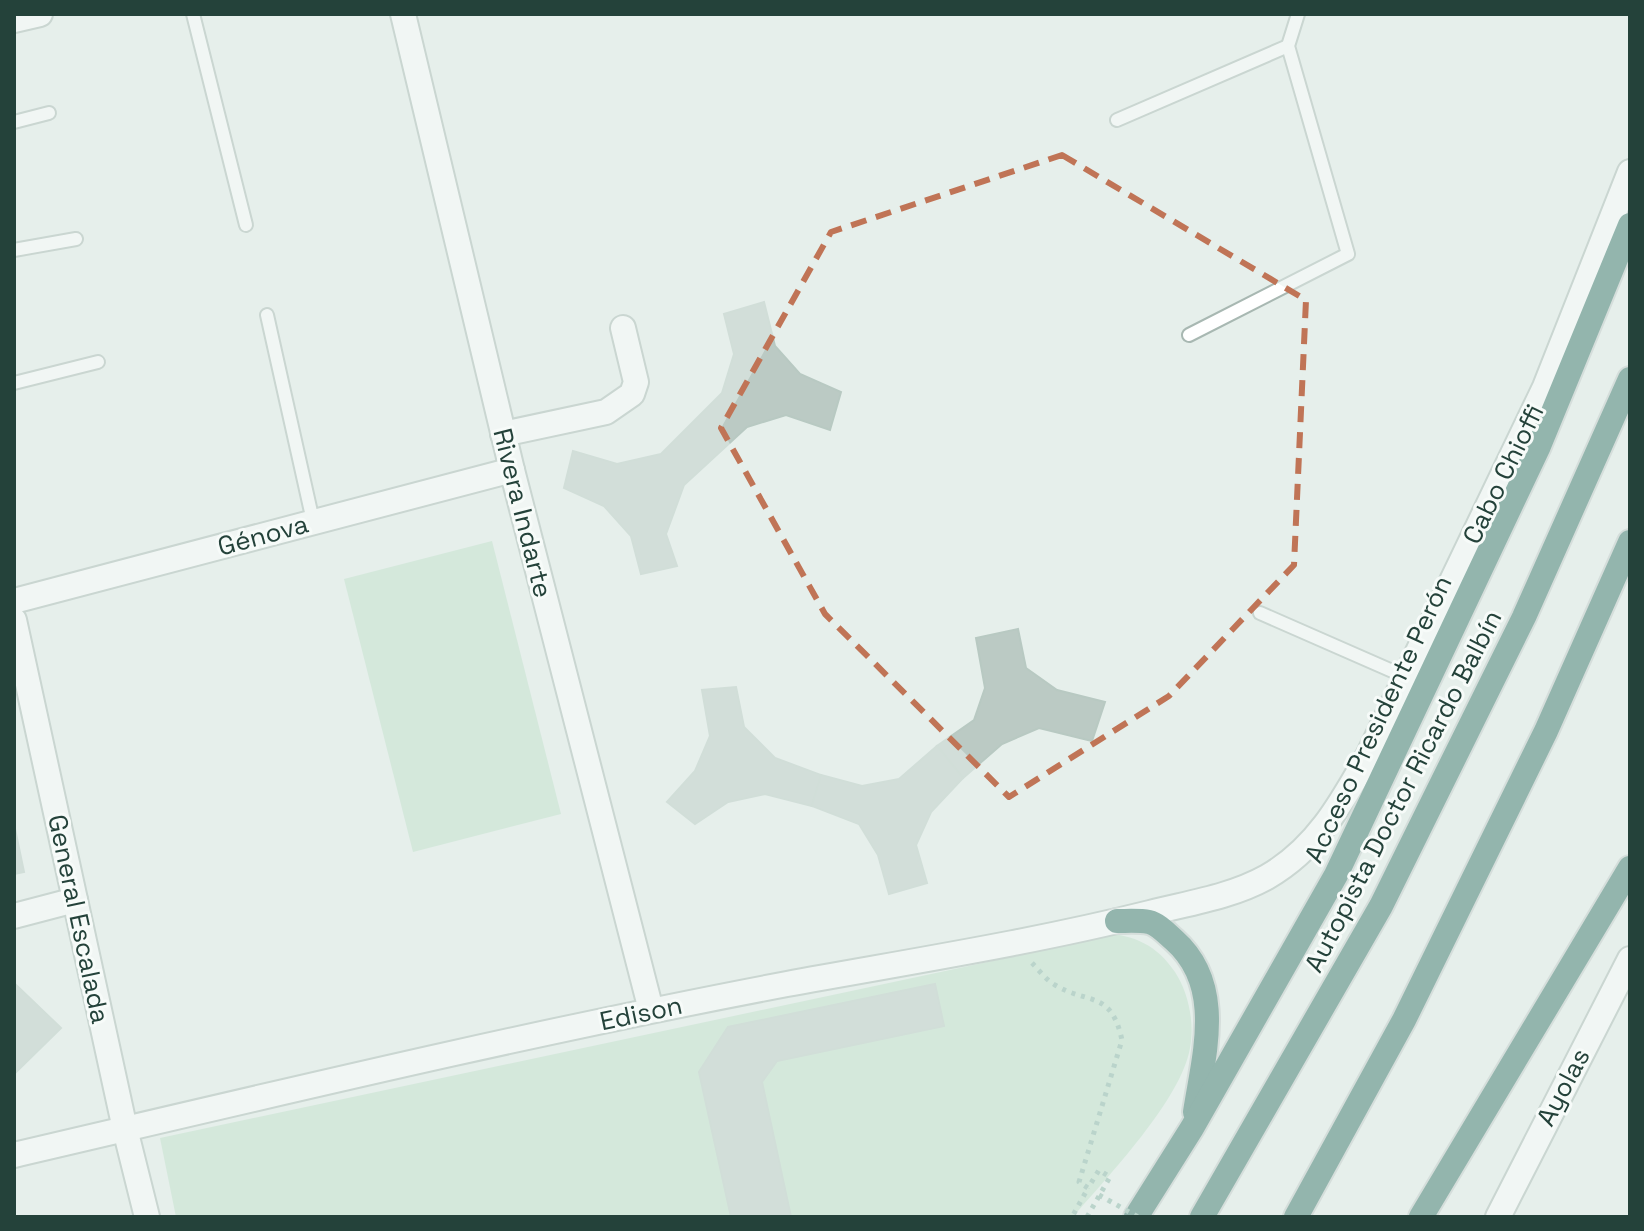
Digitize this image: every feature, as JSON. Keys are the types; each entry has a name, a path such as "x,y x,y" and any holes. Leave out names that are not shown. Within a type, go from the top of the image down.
{"highway":[{"name":"Acceso Presidente Perón","path":"1137,1217 1192,1128 1336,875 1539,446 1630,225"},
{"name":"Autopista Doctor Ricardo Balbín","path":"1202,1217 1381,906 1524,617 1630,379"},
{"path":"1296,1217 1404,1020 1546,731 1630,542"},
{"path":"1421,1217 1630,868"},
{"path":"1117,921 1151,922 1183,948 1198,971 1206,996 1209,1023 1192,1128"}],"street":[{"path":"14,20 40,14"},
{"name":"Rivera Indarte","path":"403,14 503,434 651,1010"},
{"name":"Cabo Chioffi","path":"1267,877 1297,857 1319,836 1368,756 1545,387 1630,172"},
{"path":"503,434 606,412 632,394 636,382 623,328"},
{"name":"Génova","path":"14,601 512,470"},
{"name":"General Escalada","path":"14,620 147,1217"},
{"name":"Edison","path":"14,1155 651,1010 1117,921 1237,891 1267,877"},
{"path":"14,916 75,900"},
{"name":"Ayolas","path":"1498,1217 1630,959"}],"lane":[{"path":"193,14 246,225"},
{"path":"1189,335 1348,254 1288,46 1298,14"},
{"path":"1117,120 1288,46"},
{"path":"14,122 49,113"},
{"path":"14,250 76,239"},
{"path":"267,315 313,521"},
{"path":"14,383 98,362"},
{"path":"1260,613 1406,677"}],"path":[{"path":"1026,939 1030,960 1055,985 1086,995 1117,1018 1122,1040 1079,1182 1088,1188"},
{"path":"1072,1217 1099,1170 1110,1177 1087,1217"},
{"path":"1099,1195 1137,1217"}],"highlighted area":[{"path":"1062,155 1306,300 1294,565 1169,696 1009,797 825,614 721,428 831,232"}],"green space":[{"path":"492,541 561,814 413,852 344,579"},
{"path":"1103,933 1144,943 1161,955 1175,972 1187,998 1191,1018 1190,1048 1184,1069 1158,1114 1073,1217 176,1217 160,1138 1011,957"}],"building":[{"path":"764,302 775,346 800,374 841,392 830,430 786,415 747,427 684,485 666,534 677,566 641,574 631,536 604,506 564,488 573,451 617,464 661,454 722,393 734,354 724,314"},
{"path":"1018,629 1026,668 1057,690 1105,702 1092,741 1039,728 1002,744 963,778 937,746 974,720 985,688 976,638"},
{"path":"736,687 744,727 775,758 821,775 812,806 765,794 728,802 695,824 667,802 695,771 710,736 702,690"},
{"path":"937,746 963,778 931,812 916,845 927,883 889,894 878,855 859,824 812,806 821,775 862,786 899,779"},
{"path":"14,824 24,872 14,874"},
{"path":"14,983 61,1028 14,1074"},
{"path":"935,984 944,1026 777,1061 762,1082 791,1217 731,1217 699,1072 728,1027"}]}
